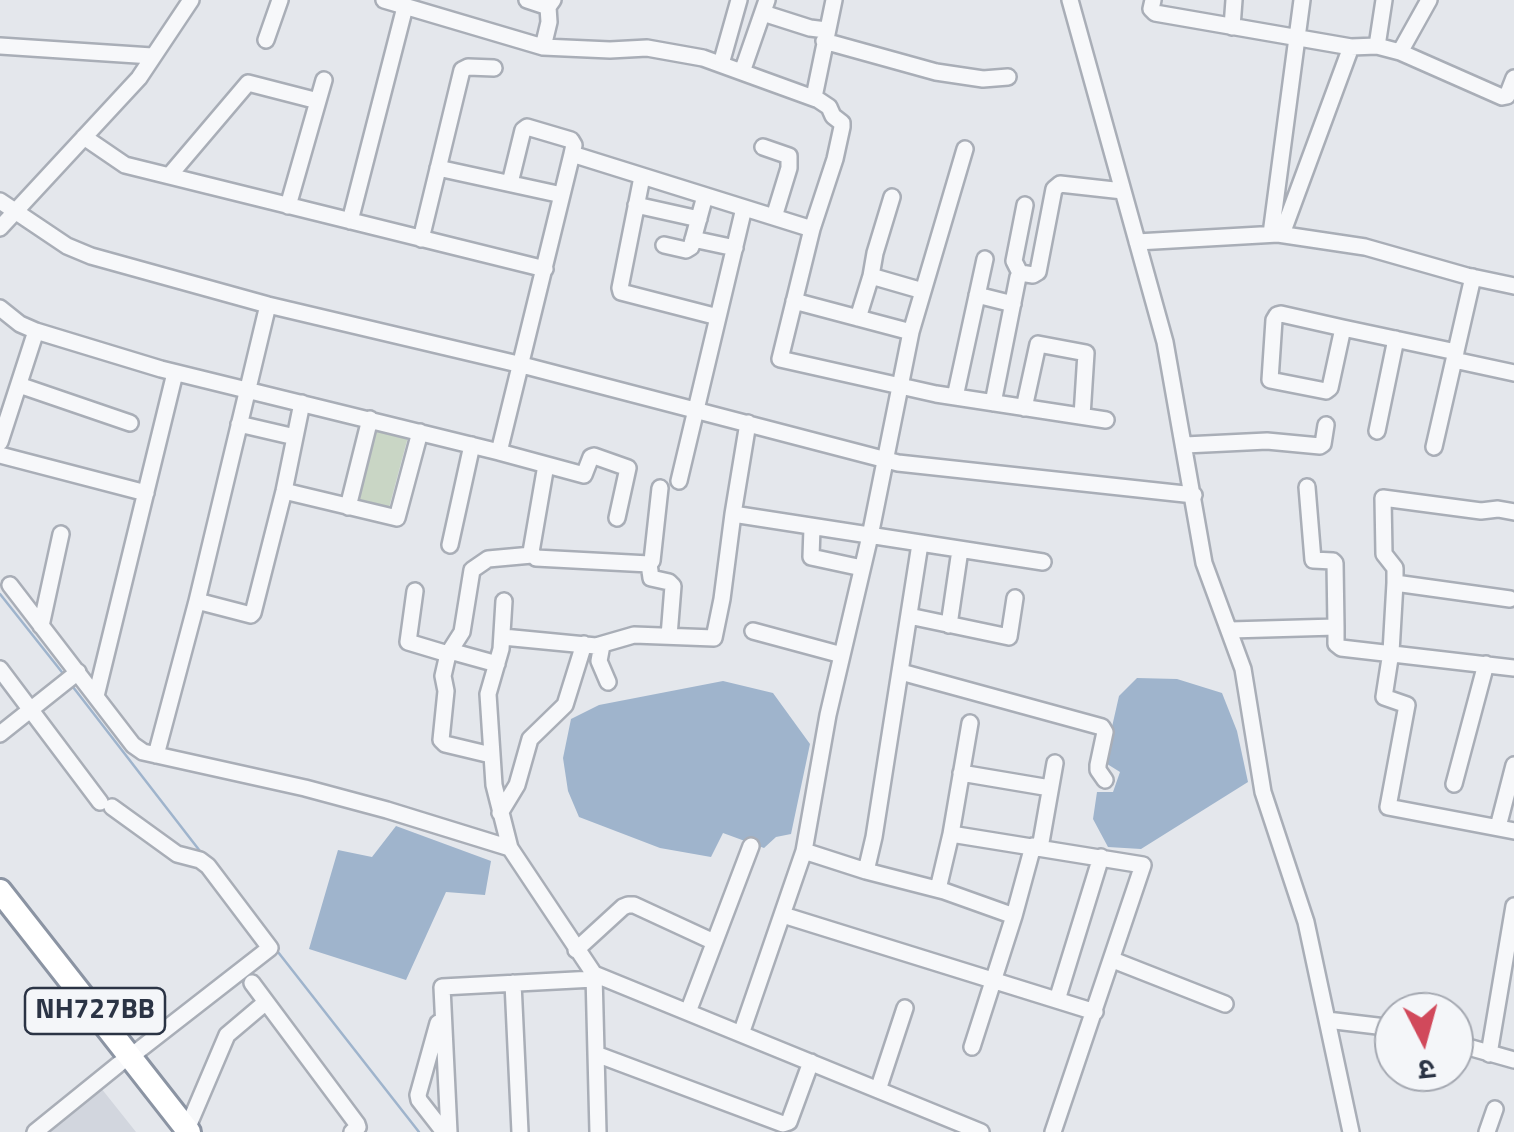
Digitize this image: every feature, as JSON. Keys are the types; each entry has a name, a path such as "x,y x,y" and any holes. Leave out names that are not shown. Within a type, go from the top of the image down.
{"highway":[{"name":"NH727BB","path":"0,891 124,1060"},
{"name":"NH727BB","path":"0,914 182,1131"}],"street":[{"path":"0,228 139,78 191,0"},
{"path":"266,40 280,0"},
{"path":"384,0 438,8 543,47 651,49 703,58 830,107 842,127 812,229 781,360 900,387 1106,420"},
{"path":"526,0 550,3 543,47"},
{"path":"721,64 740,0"},
{"path":"816,99 834,0"},
{"path":"1070,0 1165,342 1204,563 1243,669 1263,792 1306,922 1350,1132"},
{"path":"1153,0 1151,9 1155,14 1297,40 1377,46 1400,52 1502,97 1507,96 1514,78"},
{"path":"1232,28 1234,0"},
{"path":"1276,234 1302,0"},
{"path":"1377,46 1384,0"},
{"path":"1400,52 1429,0"},
{"path":"350,221 405,6"},
{"path":"742,72 765,6 825,35 936,72 983,79 1008,77"},
{"path":"0,46 152,56"},
{"path":"1276,234 1351,47"},
{"path":"421,239 462,70 494,68"},
{"path":"288,206 324,80"},
{"path":"169,176 248,84 318,101"},
{"path":"500,452 572,154 571,140 524,128 510,183"},
{"path":"84,137 125,165 545,270"},
{"path":"763,147 789,156 790,168 774,217"},
{"path":"741,1034 804,851 828,715 870,536 911,332 964,149"},
{"path":"572,154 812,229"},
{"path":"438,168 562,196"},
{"path":"642,177 621,292 718,317"},
{"path":"1020,273 1038,272 1056,186 1123,191"},
{"path":"664,245 689,249 705,196"},
{"path":"858,318 892,198"},
{"path":"0,201 77,252 268,305 522,365 884,459 1194,495"},
{"path":"636,205 699,219"},
{"path":"992,403 1020,273 1014,262 1025,205"},
{"path":"679,481 744,208"},
{"path":"1137,242 1276,234 1365,247 1514,286"},
{"path":"693,239 735,248"},
{"path":"956,397 985,259"},
{"path":"871,276 923,291"},
{"path":"1434,447 1473,277"},
{"path":"978,295 1013,304"},
{"path":"794,300 911,332"},
{"path":"156,755 268,305"},
{"path":"0,308 36,331 176,373 586,475 594,456 628,468 617,518"},
{"path":"1343,328 1330,388 1326,391 1270,380 1277,315 1343,328 1396,339 1514,373"},
{"path":"2,431 36,331"},
{"path":"1377,430 1396,339"},
{"path":"1024,408 1038,344 1086,353 1082,416"},
{"path":"96,696 176,373"},
{"path":"0,380 130,423"},
{"path":"197,601 252,614 302,403"},
{"path":"348,507 370,419"},
{"path":"503,637 602,644 634,635 716,637 748,423"},
{"path":"240,424 295,437"},
{"path":"1184,445 1267,441 1320,446 1326,425"},
{"path":"284,491 397,518 420,432"},
{"path":"450,546 472,445"},
{"path":"0,455 146,494"},
{"path":"532,555 546,465"},
{"path":"1307,487 1313,560 1335,563 1338,647 1514,668"},
{"path":"660,488 649,564 651,578 673,586 669,636"},
{"path":"1514,512 1384,498 1384,554 1396,568 1384,697 1407,704 1388,808 1506,830 1514,766"},
{"path":"733,514 1044,562"},
{"path":"812,528 813,558 862,568"},
{"path":"41,626 61,534"},
{"path":"866,871 920,544"},
{"path":"949,624 960,550"},
{"path":"491,755 441,740 444,676 449,653 462,632 472,570 488,559 532,555 649,564"},
{"path":"1395,582 1510,599"},
{"path":"10,586 41,626 72,677 96,696 133,745 143,752 322,792 510,848"},
{"path":"415,591 408,642 496,664"},
{"path":"909,616 1009,637 1015,598"},
{"path":"504,602 503,637 488,694 494,785 510,848 594,977 598,1132"},
{"path":"1230,630 1336,628"},
{"path":"752,630 842,656"},
{"path":"500,813 517,786 530,739 565,705 584,644"},
{"path":"602,644 600,661 608,682"},
{"path":"1454,784 1486,664"},
{"path":"0,670 106,804 178,854 208,866 270,948 35,1132"},
{"path":"900,672 1102,727 1105,732 1098,770 1106,780"},
{"path":"0,734 72,677"},
{"path":"938,889 970,724"},
{"path":"972,1047 1037,847 1056,763"},
{"path":"961,773 1050,788"},
{"path":"951,834 1144,866 1053,1132"},
{"path":"688,1012 752,846"},
{"path":"804,851 938,889 1014,916"},
{"path":"1057,1000 1100,857"},
{"path":"576,950 628,905 714,942"},
{"path":"1489,1054 1514,906"},
{"path":"782,915 1095,1012"},
{"path":"1112,960 1225,1004"},
{"path":"447,1132 441,989 444,985 594,977 981,1132"},
{"path":"513,982 520,1132"},
{"path":"252,983 357,1124 352,1132"},
{"path":"182,1131 227,1035 266,1002"},
{"path":"878,1090 904,1008"},
{"path":"442,1009 418,1095 447,1132"},
{"path":"1327,1020 1374,1026"},
{"path":"1474,1049 1514,1060"},
{"path":"596,1054 783,1124 789,1122 811,1062"},
{"path":"1487,1132 1495,1110"},
{"path":"927,1132 932,1112"}],"shaded area":[{"path":"101,1088 136,1132 33,1132 53,1126"}],"green space":[{"path":"376,429 408,437 389,508 357,500"}],"water":[{"path":"1137,678 1177,679 1222,693 1237,731 1248,782 1141,849 1108,847 1093,819 1097,792 1113,792 1120,772 1104,762 1119,696"},
{"path":"723,681 773,693 810,744 791,834 776,837 764,848 723,833 711,857 660,848 579,817 568,791 563,758 571,719 599,705"},
{"path":"396,826 491,861 485,895 446,892 406,980 309,949 338,850 372,857"}],"waterway":[{"path":"0,594 65,676"},
{"path":"73,687 203,855"},
{"path":"278,952 419,1132"}]}
